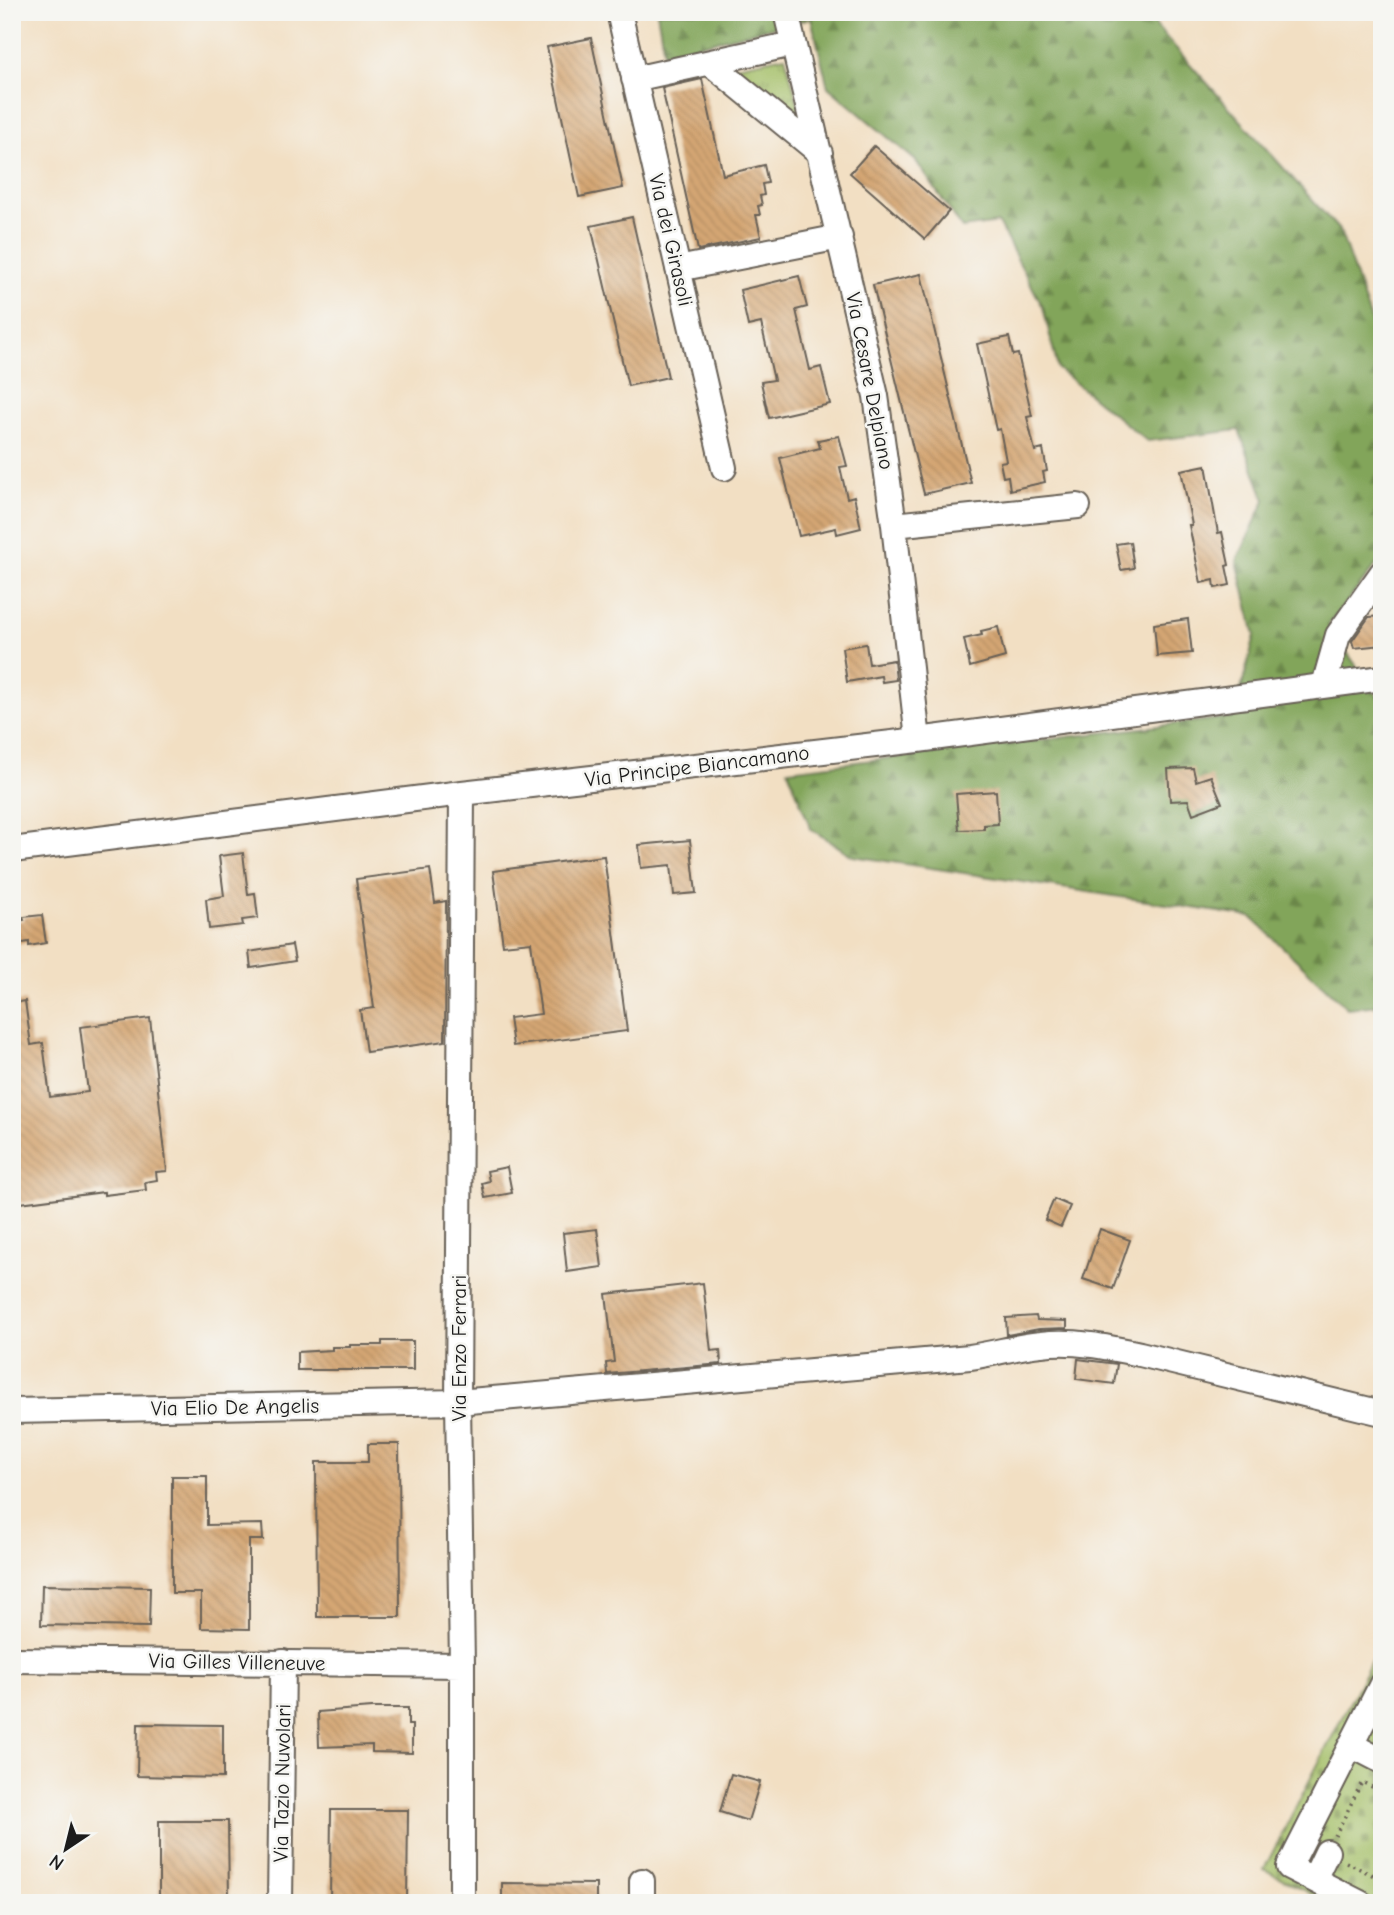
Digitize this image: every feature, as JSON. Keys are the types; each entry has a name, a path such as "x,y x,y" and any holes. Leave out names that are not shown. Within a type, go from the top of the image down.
{"street":[{"name":"Via dei Girasoli","path":"619,12 724,468"},
{"name":"Via Cesare Delpiano","path":"786,12 876,397 894,525 918,740"},
{"path":"634,79 793,44"},
{"path":"710,63 820,153"},
{"path":"678,268 840,237"},
{"path":"894,525 1078,506"},
{"path":"1324,685 1338,635 1382,573"},
{"name":"Via Principe Biancamano","path":"12,850 463,793 918,740 1382,678"},
{"name":"Via Enzo Ferrari","path":"462,1903 458,1402 463,793"},
{"name":"Via Elio De Angelis","path":"12,1411 458,1402 970,1357 1060,1342 1102,1346 1140,1354 1382,1413"},
{"name":"Via Gilles Villeneuve","path":"12,1660 462,1665"},
{"name":"Via Tazio Nuvolari","path":"280,1903 283,1662"},
{"path":"1360,1903 1289,1867 1382,1684"},
{"path":"1351,1745 1382,1761"},
{"path":"1314,1879 1327,1852"}],"path":[{"path":"12,1471 12,1503"},
{"path":"1382,1792 1362,1782 1327,1852 1382,1880"},
{"path":"1373,1875 1382,1857"}],"green space":[{"path":"657,12 1149,12 1156,26 1340,231 1382,352 1382,558 1328,625 1378,697 1382,697 1382,1005 1347,1008 1251,917 853,856 811,829 788,770 1234,717 1255,635 1237,561 1265,500 1239,430 1147,441 1058,369 1043,307 998,223 962,228 916,161 828,87 811,18 664,53"},
{"path":"785,56 804,126 731,67"},
{"path":"1382,1640 1382,1903 1328,1903 1264,1869"}],"building":[{"path":"591,38 623,188 579,197 547,47"},
{"path":"702,79 723,175 764,165 768,183 762,184 764,195 760,196 762,205 758,206 760,215 756,215 761,237 698,250 662,88"},
{"path":"874,146 949,211 925,239 850,173"},
{"path":"632,217 668,377 628,386 591,226"},
{"path":"921,274 971,483 924,494 873,285"},
{"path":"799,276 807,307 796,310 810,370 821,367 830,404 769,418 761,382 774,380 761,323 748,326 740,290"},
{"path":"1009,337 1013,355 1018,354 1032,416 1027,417 1035,451 1043,449 1047,471 1043,472 1045,482 1010,490 1008,476 1003,477 1000,462 1006,461 1000,429 996,430 977,344"},
{"path":"839,436 847,466 840,467 847,498 854,496 861,528 837,534 836,528 799,536 780,458 820,448 818,440"},
{"path":"1206,465 1218,533 1222,532 1229,565 1226,566 1230,585 1215,588 1214,580 1201,583 1181,470"},
{"path":"1130,542 1134,568 1121,570 1116,544"},
{"path":"1382,616 1382,645 1354,648 1352,641 1369,617"},
{"path":"1188,619 1192,653 1157,656 1154,624"},
{"path":"998,627 1005,657 970,667 964,639 982,635 981,631"},
{"path":"866,644 869,664 894,660 896,680 882,682 881,676 847,682 842,648"},
{"path":"1193,768 1196,781 1211,776 1222,803 1193,814 1188,800 1170,801 1168,769"},
{"path":"996,791 998,824 984,825 984,829 959,830 956,794"},
{"path":"690,840 696,893 674,895 671,865 641,868 639,845"},
{"path":"243,853 248,894 255,893 258,918 242,920 243,925 209,929 206,899 224,896 219,856"},
{"path":"604,856 627,1031 513,1046 509,1018 541,1014 531,942 503,945 493,871"},
{"path":"430,869 435,903 446,901 445,1041 366,1052 360,1010 374,1008 356,879"},
{"path":"42,915 46,943 29,946 29,942 16,944 13,922 24,920 23,917"},
{"path":"292,945 295,961 251,968 249,952"},
{"path":"25,1001 31,1045 43,1043 50,1097 88,1092 80,1027 150,1018 167,1171 156,1172 157,1180 145,1182 146,1190 104,1195 104,1192 12,1204 12,1003"},
{"path":"507,1167 512,1193 485,1198 482,1183 489,1181 487,1171"},
{"path":"1054,1199 1070,1206 1061,1227 1045,1220"},
{"path":"597,1229 602,1267 567,1272 563,1233"},
{"path":"1100,1229 1130,1240 1113,1289 1083,1279"},
{"path":"703,1283 711,1351 720,1350 721,1364 607,1374 606,1363 614,1362 606,1294"},
{"path":"1036,1316 1037,1320 1067,1321 1067,1328 1039,1329 1007,1335 1006,1318"},
{"path":"382,1341 413,1341 413,1370 297,1370 297,1352 332,1350 332,1347 350,1345 382,1345"},
{"path":"1078,1359 1117,1364 1114,1384 1076,1379"},
{"path":"368,1444 399,1444 400,1617 317,1617 316,1462 368,1462"},
{"path":"172,1476 207,1476 207,1525 262,1524 263,1540 249,1540 249,1629 201,1628 201,1593 172,1593"},
{"path":"42,1585 150,1587 149,1627 41,1625"},
{"path":"408,1708 408,1725 412,1725 412,1753 372,1752 372,1745 319,1747 318,1712"},
{"path":"138,1724 223,1725 223,1778 137,1776"},
{"path":"731,1774 760,1782 748,1821 720,1812"},
{"path":"331,1810 408,1810 407,1903 330,1903"},
{"path":"159,1821 228,1821 229,1903 159,1903"},
{"path":"502,1883 596,1884 596,1903 502,1903"}]}
